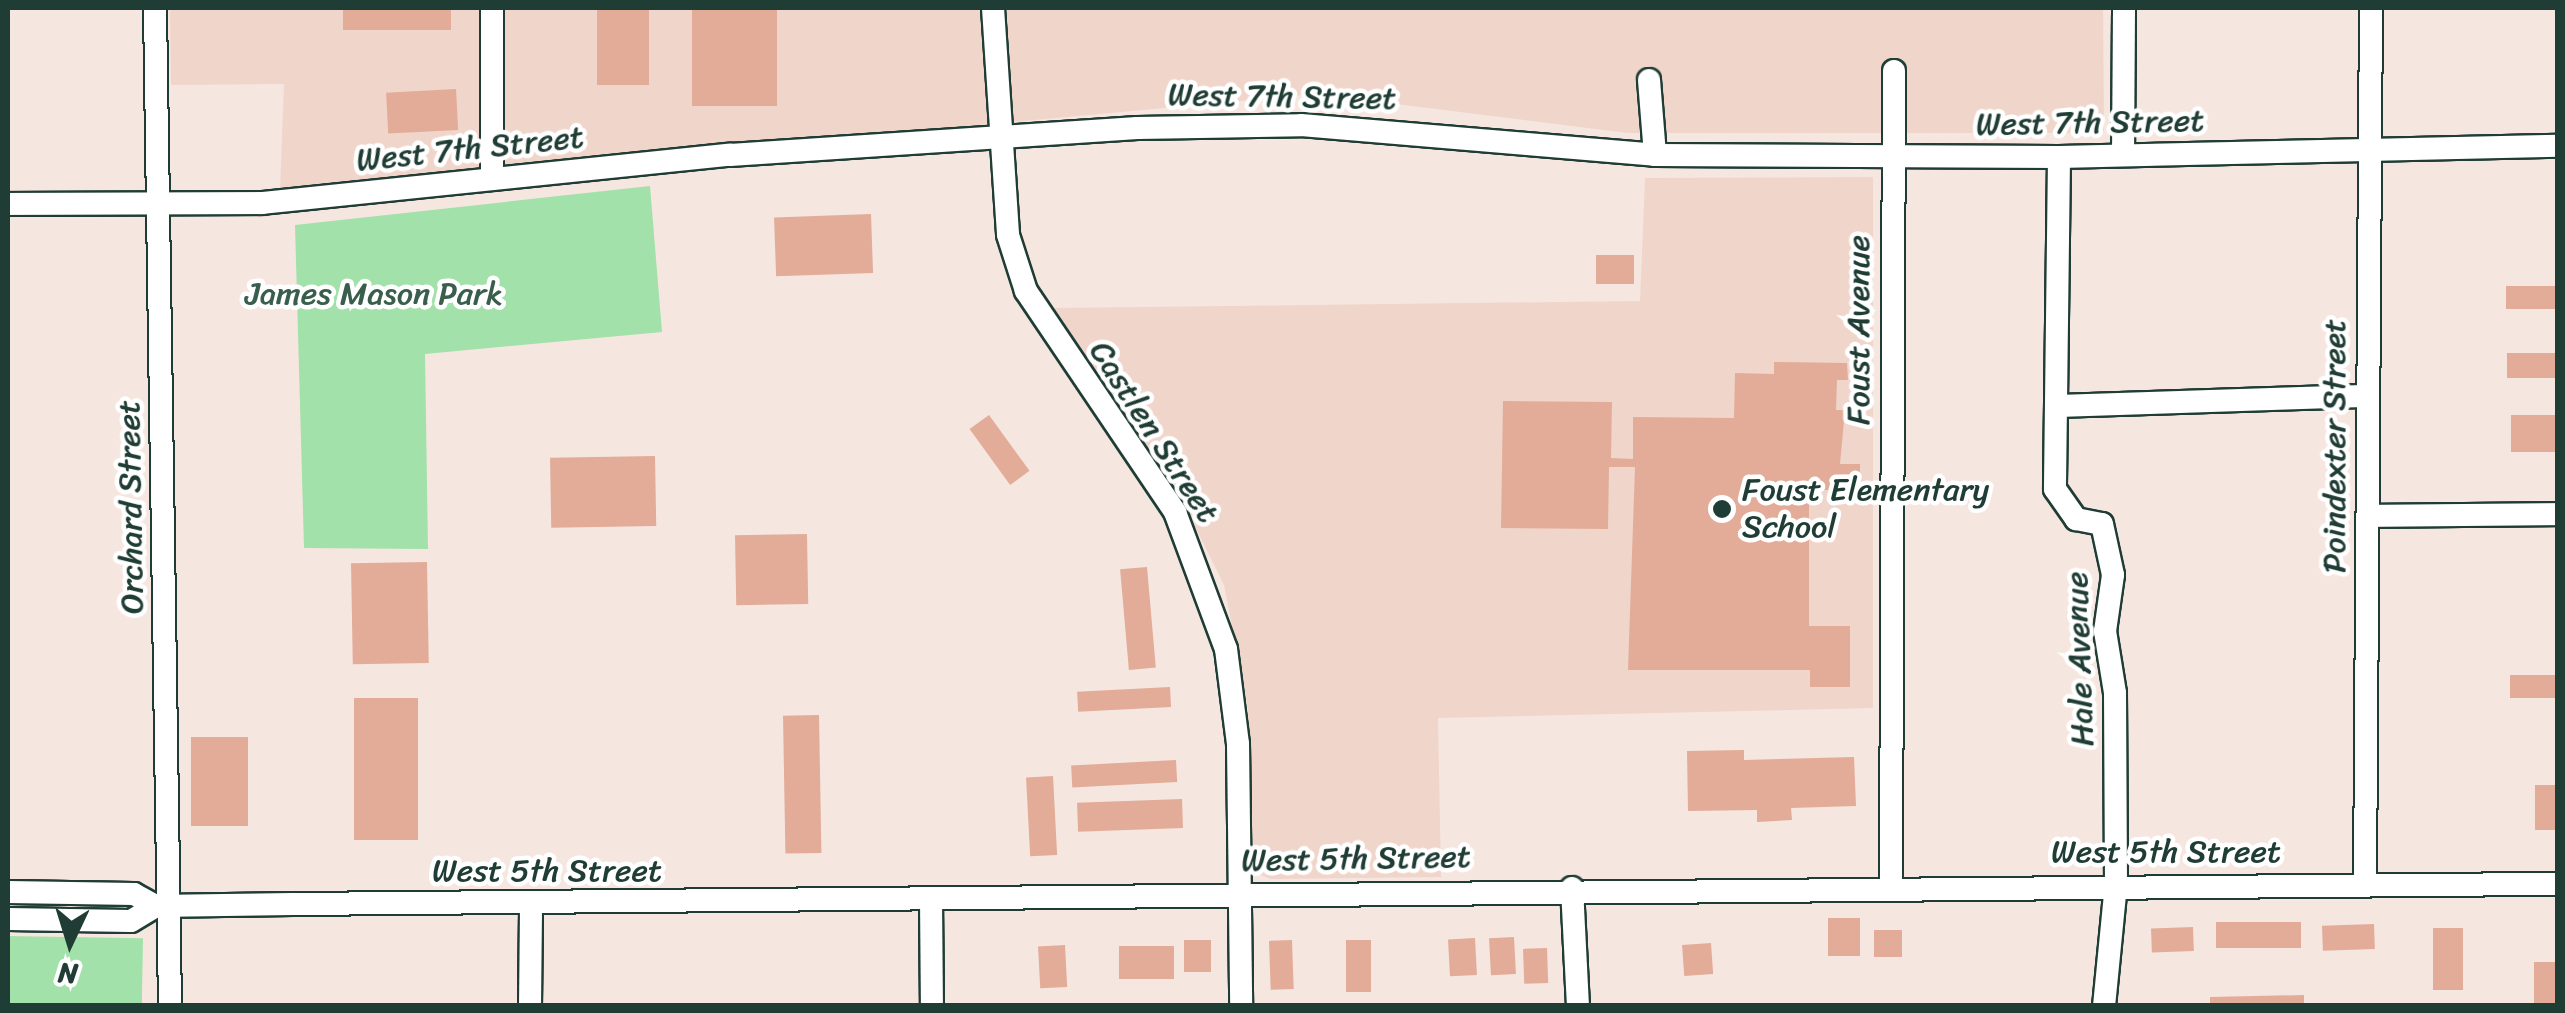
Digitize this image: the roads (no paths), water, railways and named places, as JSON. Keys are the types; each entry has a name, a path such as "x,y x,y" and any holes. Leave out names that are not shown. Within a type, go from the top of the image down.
{"street":[{"name":"Orchard Street","path":"155,8 163,906 170,1006"},
{"path":"492,8 492,179"},
{"name":"Castlen Street","path":"993,8 1008,235 1026,291 1175,512 1207,582 1226,649 1238,744 1241,1006"},
{"path":"2123,155 2124,8"},
{"name":"Poindexter Street","path":"2365,884 2370,516 2366,153 2371,8"},
{"name":"Foust Avenue","path":"1891,888 1894,71"},
{"path":"1649,80 1656,155"},
{"name":"West 7th Street","path":"8,204 158,205 1000,140 1302,125 1656,155 2059,157 2558,146"},
{"name":"Hale Avenue","path":"2059,157 2061,406 2055,489 2076,518 2102,524 2113,575 2105,631 2115,694 2116,884 2104,1006"},
{"path":"2061,406 2368,396"},
{"path":"2370,516 2558,514"},
{"name":"West 5th Street","path":"8,892 134,894 163,906 531,905 1572,888 2558,884"},
{"path":"1572,888 1578,1006"},
{"path":"931,899 932,1006"},
{"path":"530,1006 531,905"},
{"name":"West 5th Street","path":"8,919 132,920 163,906"}],"place":[{"name":"Foust Elementary School","path":"1722,509"}],"park label":[{"name":"James Mason Park","path":"374,294"}]}
